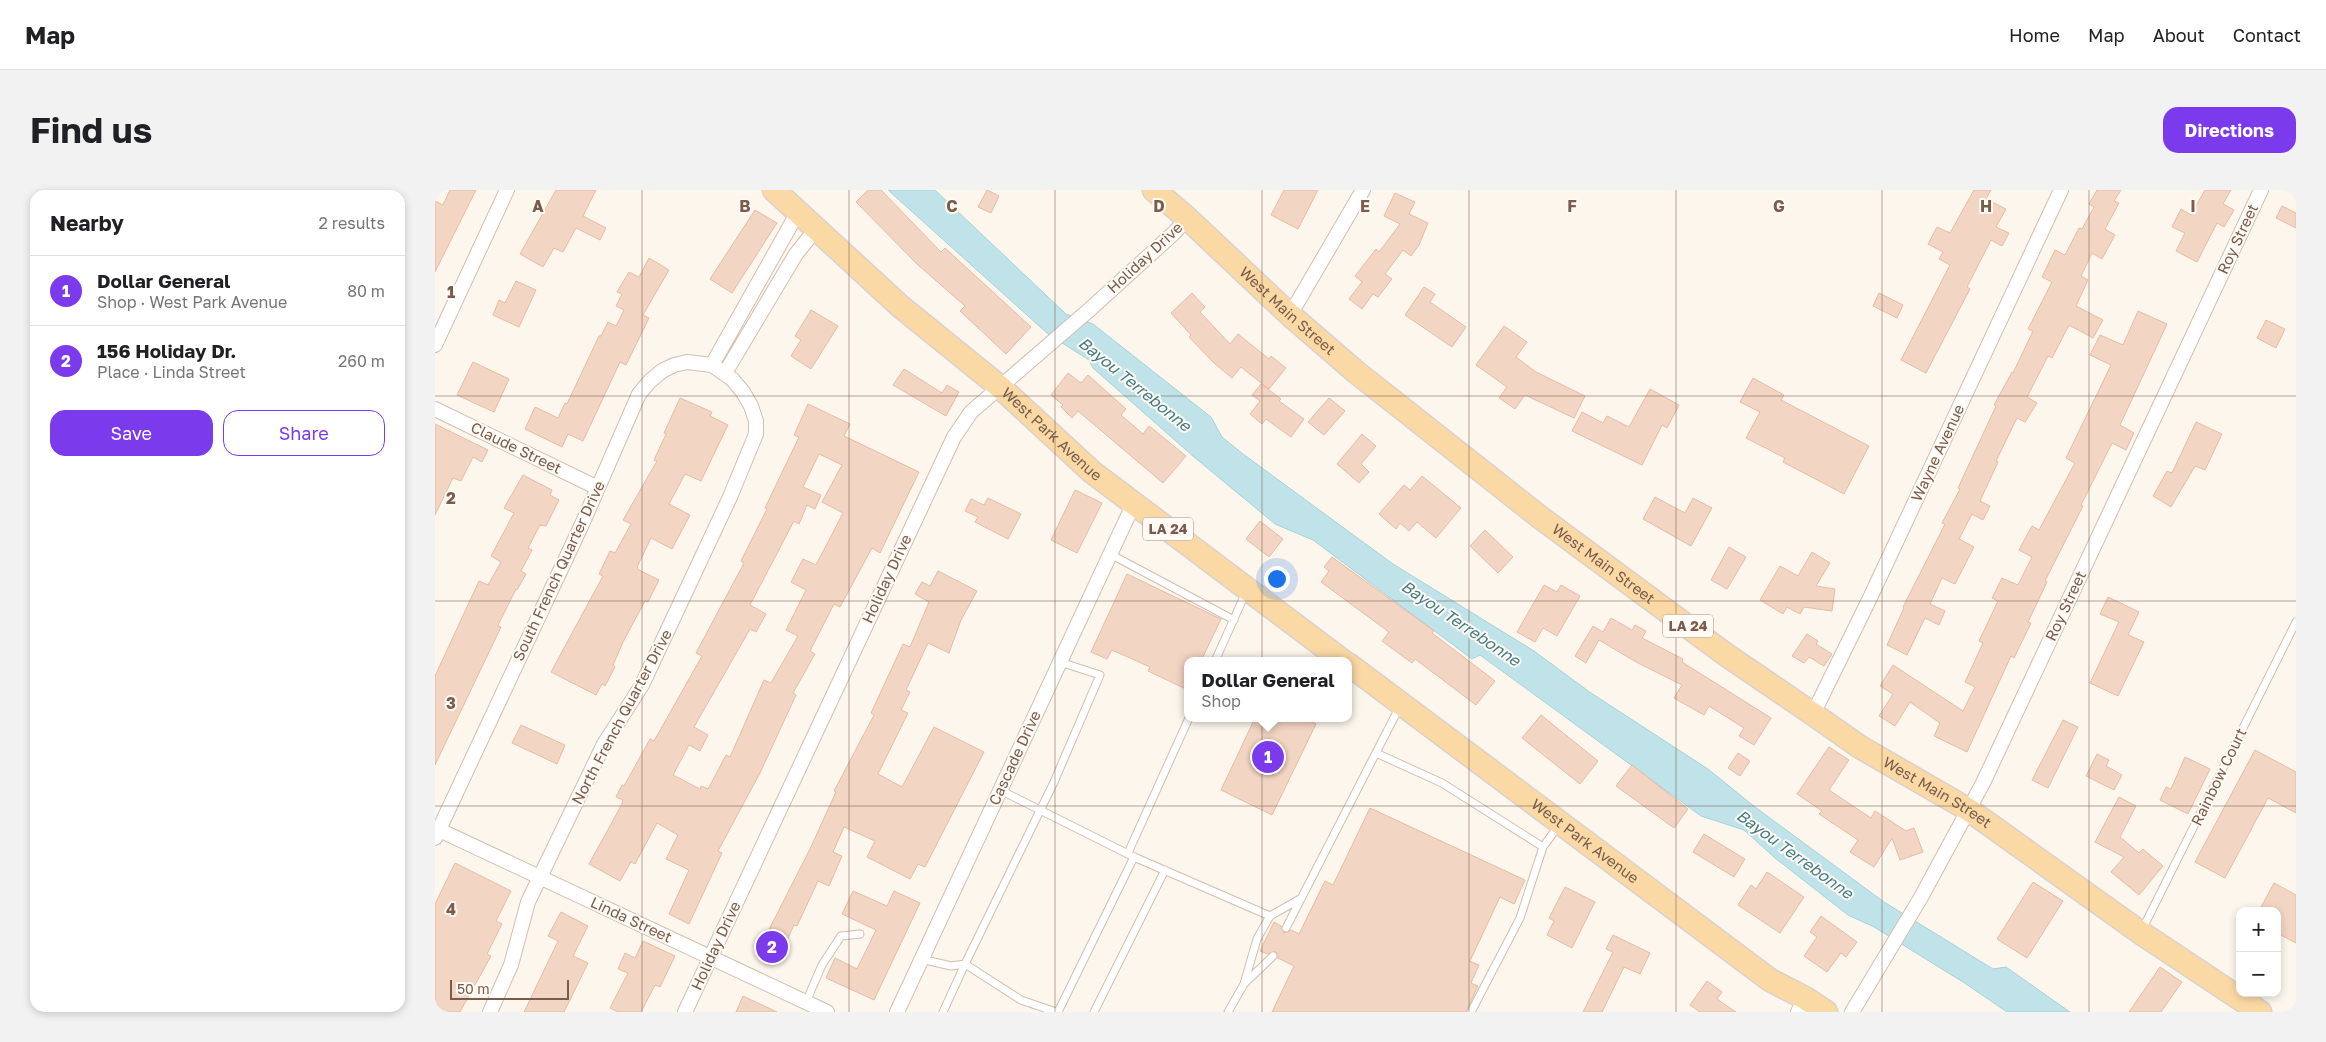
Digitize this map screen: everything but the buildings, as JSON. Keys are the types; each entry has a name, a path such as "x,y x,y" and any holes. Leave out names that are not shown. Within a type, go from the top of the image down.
{"main road":[{"name":"West Park Avenue","path":"774,190 899,306 1000,387 1092,472 1338,657"},
{"name":"West Main Street","path":"1154,190 1187,218 1290,315 1356,372 1541,518 1725,654 1860,747 1969,810 2141,933 2260,1012"},
{"name":"West Park Avenue","path":"1352,667 1801,1005 1826,1012"}],"street":[{"path":"435,345 507,190"},
{"path":"1290,315 1363,190"},
{"name":"Wayne Avenue","path":"1813,714 1869,600 2061,190"},
{"name":"Roy Street","path":"1852,1012 1920,899 1969,810 2261,190"},
{"path":"711,365 798,212"},
{"name":"Holiday Drive","path":"685,1012 953,437 971,412 1088,311 1175,232 1187,218"},
{"path":"725,373 796,254 816,229"},
{"name":"South French Quarter Drive","path":"436,832 598,488 639,394 662,371 674,365 687,362 711,365 725,373"},
{"name":"North French Quarter Drive","path":"490,1012 511,965 528,902 604,744 642,685 730,497 756,434 756,421 751,406 743,392 725,373"},
{"name":"Claude Street","path":"435,409 598,488"},
{"name":"Cascade Drive","path":"897,1012 1134,503"},
{"name":"Linda Street","path":"436,832 540,877 827,1012"}],"lane":[{"path":"1110,554 1233,620"},
{"path":"1217,657 1247,589"},
{"name":"Rainbow Court","path":"2141,933 2296,622"},
{"path":"943,1012 1040,810 1100,675 1060,662"},
{"path":"1286,928 1401,704"},
{"path":"921,959 951,966 965,964 1021,1000 1057,1012 1131,855 1187,722"},
{"path":"1376,753 1442,784 1543,847"},
{"path":"1000,790 1131,855 1269,916"},
{"path":"1471,1012 1520,918 1543,847 1560,823"},
{"path":"1094,1012 1165,870"},
{"path":"1245,984 1257,939 1269,916 1301,899"},
{"path":"806,1002 822,965 841,936 860,934"},
{"path":"1228,1012 1245,984 1273,956"}],"water":[{"name":"Bayou Terrebonne","path":"888,190 935,190 1066,314 1093,324 1211,417 1222,437 1243,454 1393,564 1534,651 1591,693 1708,769 1755,807 1884,902 1993,969 2006,967 2070,1012 2007,1012 1963,982 1874,927 1848,915 1775,858 1744,830 1701,816 1480,655 1472,659 1313,540 1275,524 1194,457 1093,368 1089,360 1048,334"}],"place":[{"name":"Dollar General","path":"1268,757"},
{"name":"156 Holiday Dr.","path":"772,947"}]}
